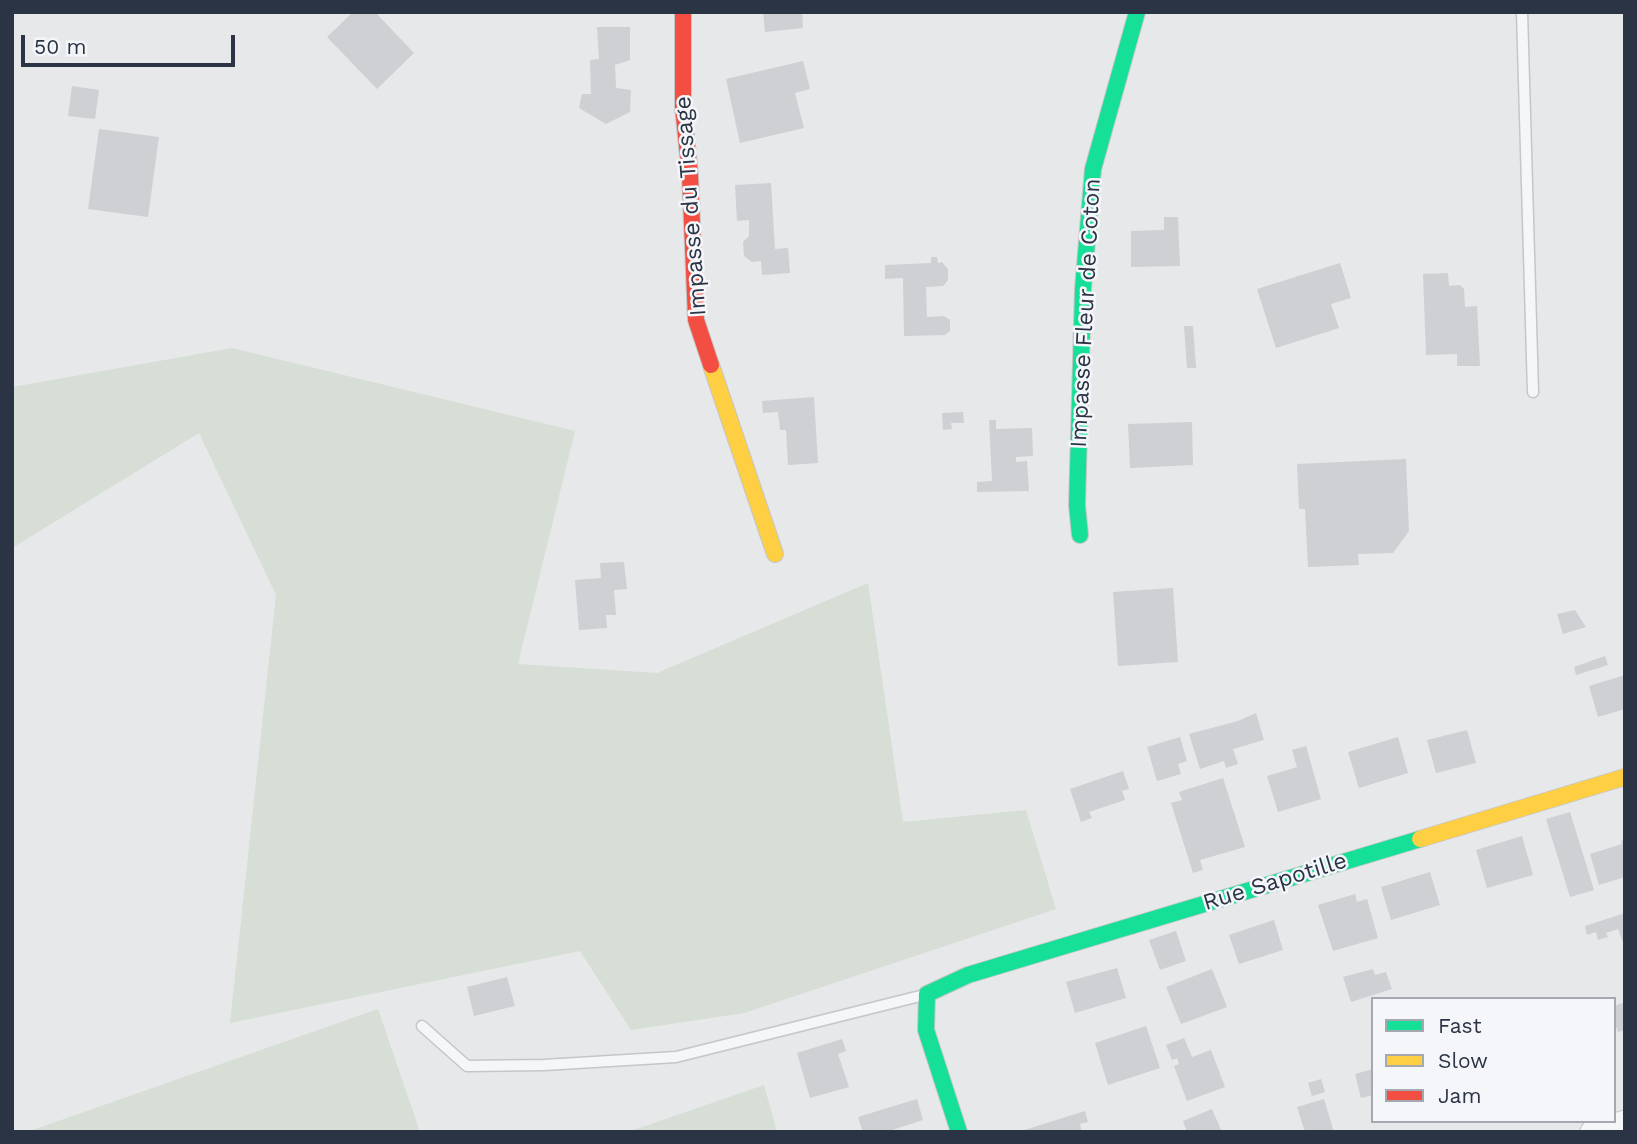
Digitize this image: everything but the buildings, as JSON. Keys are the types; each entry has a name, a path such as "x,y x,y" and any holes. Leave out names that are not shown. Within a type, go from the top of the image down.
{"street":[{"name":"Impasse du Tissage","path":"683,12 683,107 690,175 696,320 775,554"},
{"name":"Impasse Fleur de Coton","path":"1080,535 1077,505 1083,289 1093,169 1137,12"},
{"name":"Rue Sapotille","path":"927,994 968,975 1625,777"},
{"path":"927,994 926,1030 959,1132"},
{"path":"1592,1132 1625,1122"}],"lane":[{"path":"1522,12 1533,391"},
{"path":"422,1026 467,1066 544,1065 676,1057 927,994"}],"shaded area":[{"path":"232,348 575,431 518,664 657,673 868,583 903,822 1026,810 1056,909 744,1013 631,1030 580,951 230,1023 276,595 199,433 12,548 12,387"},
{"path":"378,1009 420,1132 27,1132"},
{"path":"764,1085 777,1132 628,1132"}],"traffic: fast":[{"path":"1080,535 1077,505 1083,289 1093,169 1137,12"},
{"path":"959,1132 926,1030 927,994 968,975 1420,839"}],"traffic: slow":[{"path":"711,365 775,554"},
{"path":"1420,839 1625,777"}],"traffic: jam":[{"path":"683,12 683,107 690,175 696,320 711,365"}]}
